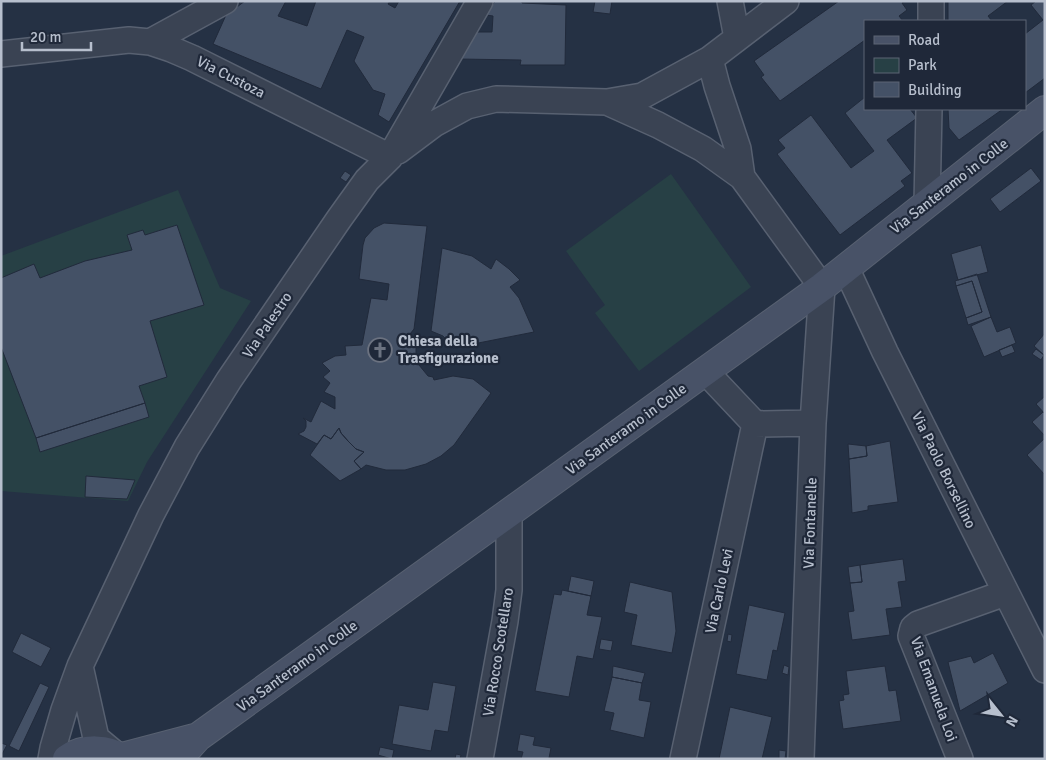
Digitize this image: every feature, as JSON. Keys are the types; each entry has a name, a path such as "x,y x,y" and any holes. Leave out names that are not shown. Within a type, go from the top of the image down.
{"main road":[{"name":"Via Santeramo in Colle","path":"198,737 822,287 1045,110"},
{"path":"67,759 84,751 99,750 120,757 198,737"},
{"path":"178,759 198,737"}],"street":[{"path":"150,42 225,1"},
{"name":"Via Palestro","path":"51,759 64,710 80,666 151,515 187,447 229,380 339,219 367,180 390,157 480,1"},
{"path":"730,1 737,38"},
{"path":"390,157 434,124 467,106 496,100 607,102 642,96 710,59 786,1"},
{"path":"931,20 932,1"},
{"name":"Via Custoza","path":"1,54 129,40 150,42 171,48 192,58 390,157"},
{"path":"710,59 738,149 742,177"},
{"path":"607,102 658,125 703,149 742,177 822,287"},
{"path":"927,204 929,110"},
{"name":"Via Paolo Borsellino","path":"846,268 885,352 1045,670"},
{"name":"Via Fontanelle","path":"801,759 813,423 822,287"},
{"path":"705,371 755,424 813,423"},
{"name":"Via Carlo Levi","path":"684,759 755,424"},
{"name":"Via Rocco Scotellaro","path":"480,759 509,590 509,514"},
{"name":"Via Emanuela Loi","path":"960,759 912,636 913,628 918,624 1005,593"},
{"path":"80,666 96,738 120,757"}],"green space":[{"path":"671,174 751,287 639,371 595,313 605,305 566,251"},
{"path":"178,190 220,288 251,301 147,462 128,501 1,491 1,256"}],"building":[{"path":"245,1 286,1 278,16 307,26 316,1 390,1 388,4 395,8 399,1 460,1 389,122 378,115 385,94 373,90 354,61 364,37 347,30 321,89 213,44 226,15"},
{"path":"495,1 522,1 522,3 566,5 565,65 520,65 521,60 459,59 476,32 492,32 493,16 486,15"},
{"path":"595,1 612,1 610,14 593,12"},
{"path":"839,1 905,1 902,3 907,10 899,16 902,20 864,20 864,41 780,101 761,77 764,75 754,61"},
{"path":"948,1 1008,1 988,16 991,20 948,20"},
{"path":"1036,1 1045,1 1045,78 1026,92 1026,33 1043,20 1031,5"},
{"path":"864,98 864,110 911,110 917,118 887,140 912,173 901,181 905,186 840,235 777,154 785,148 778,140 811,115 851,168 874,151 845,113"},
{"path":"948,110 1002,110 959,140 949,128"},
{"path":"1031,168 1041,181 1000,212 990,199"},
{"path":"345,171 351,175 346,182 340,178"},
{"name":"Chiesa della Trasfigurazione","path":"384,223 427,226 414,329 402,344 416,344 416,354 408,354 408,358 419,365 434,380 453,376 473,379 491,393 454,445 441,456 426,464 405,470 386,470 366,465 361,469 354,461 364,452 356,449 341,433 339,428 331,439 324,435 317,444 298,434 304,431 306,427 306,421 303,418 311,422 321,401 335,409 335,397 324,392 330,383 323,377 330,371 322,363 335,356 346,355 345,346 362,345 371,298 387,300 389,284 359,279 365,238 374,228"},
{"path":"177,225 204,305 150,321 167,377 139,386 145,403 36,438 1,347 1,278 34,264 40,278 85,261 132,250 127,235 143,230 145,235"},
{"path":"981,245 988,272 958,280 951,254"},
{"path":"442,248 472,256 491,269 496,259 509,269 520,280 510,287 519,298 534,332 453,348 443,336 431,331"},
{"path":"977,274 991,317 968,325 966,318 982,312 972,281 956,286 955,281"},
{"path":"972,281 982,312 966,318 956,286"},
{"path":"991,317 997,332 1010,327 1016,343 984,357 971,326"},
{"path":"1045,333 1045,356 1034,346"},
{"path":"1012,345 1015,352 1002,357 999,350"},
{"path":"1036,349 1044,355 1041,360 1032,354"},
{"path":"1045,396 1045,414 1036,404"},
{"path":"145,403 149,417 40,452 36,438"},
{"path":"1043,412 1045,414 1045,436 1032,422"},
{"path":"339,428 341,433 356,449 364,452 354,461 361,469 340,481 310,455 324,435 331,439"},
{"path":"1045,438 1045,473 1044,474 1027,455"},
{"path":"890,441 898,502 868,506 868,510 852,513 849,459 867,456 866,446"},
{"path":"848,444 866,446 867,456 849,459"},
{"path":"86,476 135,480 127,499 85,497"},
{"path":"903,559 906,581 898,582 902,607 886,609 890,635 852,640 848,612 854,611 850,583 862,582 860,565"},
{"path":"860,565 862,582 850,583 848,567"},
{"path":"571,576 594,581 591,596 568,591"},
{"path":"630,582 672,592 676,631 672,653 631,645 637,615 624,612"},
{"path":"562,590 591,596 587,615 602,617 593,659 577,656 569,697 535,691 554,594 561,595"},
{"path":"749,605 785,613 777,651 773,650 767,680 736,674"},
{"path":"21,633 51,648 41,667 12,652"},
{"path":"728,634 732,635 731,642 727,641"},
{"path":"601,639 613,641 611,651 599,649"},
{"path":"993,653 1008,683 960,711 948,662 971,656 974,663"},
{"path":"784,665 789,667 788,675 782,673"},
{"path":"613,666 645,673 642,683 612,677"},
{"path":"885,666 889,691 896,690 901,721 843,729 839,701 844,700 843,695 849,694 846,671"},
{"path":"612,677 642,683 639,700 651,702 644,738 610,730 614,713 604,711"},
{"path":"433,682 456,686 448,732 435,730 431,751 392,744 399,705 428,710"},
{"path":"40,683 49,687 19,751 9,746"},
{"path":"730,707 772,717 762,759 719,759"},
{"path":"520,734 535,737 533,745 551,748 549,758 554,759 521,759 523,752 517,751"},
{"path":"1,743 7,745 1,756"},
{"path":"380,747 394,750 392,759 378,755"},
{"path":"779,750 786,751 785,759 779,759"},
{"path":"456,754 461,755 460,759 455,759"}],"place":[{"name":"Chiesa della Trasfigurazione","path":"380,350"}]}
